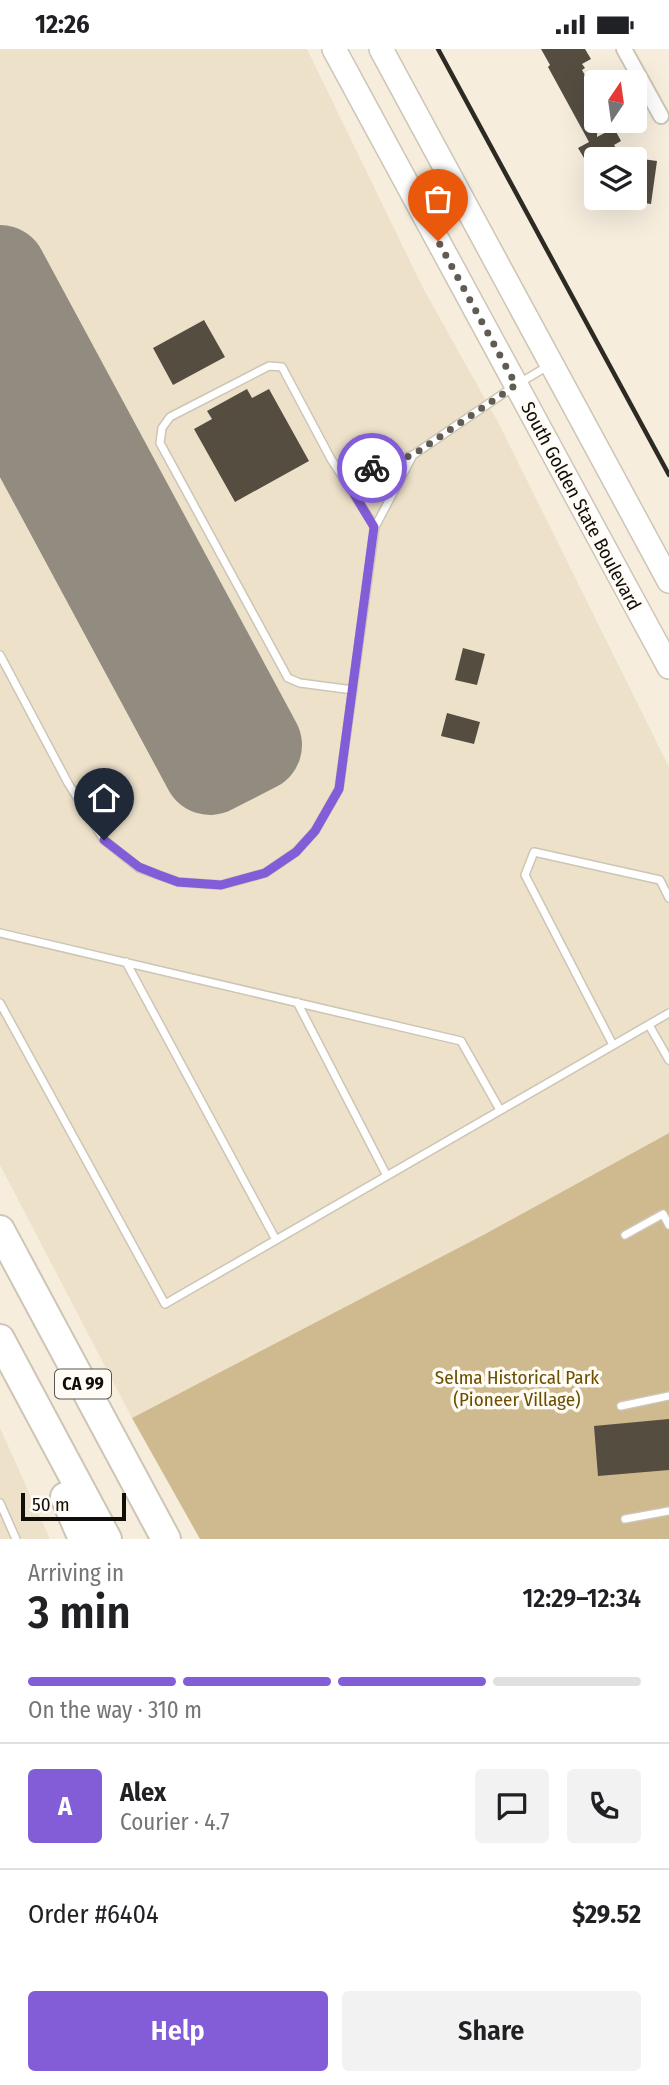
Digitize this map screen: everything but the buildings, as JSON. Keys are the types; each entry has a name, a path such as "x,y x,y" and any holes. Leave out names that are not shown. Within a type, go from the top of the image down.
{"highway":[{"name":"CA 99","path":"0,1230 167,1539"},
{"name":"CA 99","path":"0,1341 107,1539"},
{"path":"0,1341 83,1539"}],"main road":[{"name":"South Golden State Boulevard","path":"334,49 669,667"},
{"path":"381,49 669,581"}],"street":[{"path":"624,49 661,116"}],"lane":[{"path":"344,477 413,455 551,364"},
{"path":"354,690 300,683 288,678 160,443 162,428 170,417 269,366 282,367 331,459 374,527"},
{"path":"0,655 68,783 104,840 139,867 178,882 221,885 265,873 296,852 315,831 339,789 374,527 413,455"},
{"path":"613,1045 524,875 534,852 660,880 669,898"},
{"path":"0,933 461,1041 500,1110"},
{"path":"127,963 276,1240"},
{"path":"297,1002 387,1176"},
{"path":"0,1003 165,1304 669,1013"},
{"path":"649,1025 669,1060"},
{"path":"625,1234 663,1215 669,1225"},
{"path":"621,1406 669,1396"},
{"path":"0,1503 2,1516 16,1539"},
{"path":"625,1519 669,1511"}],"shaded area":[{"path":"0,49 307,49 423,288 499,424 669,767 669,1133 487,1233 132,1418 0,1165"},
{"path":"0,1428 50,1539 0,1539"}],"green space":[{"name":"Selma Historical Park (Pioneer Village)","path":"669,1133 669,1539 200,1539 132,1418 487,1233"}],"runway":[{"path":"0,272 255,745 210,768 0,378"}],"railway":[{"path":"438,49 669,475"}],"way so far":[{"path":"372,468 413,455 516,385 438,241"}],"route":[{"path":"104,840 139,867 159,875 178,882 221,885 265,873 296,852 315,831 339,789 374,527 344,477 372,468"}]}
